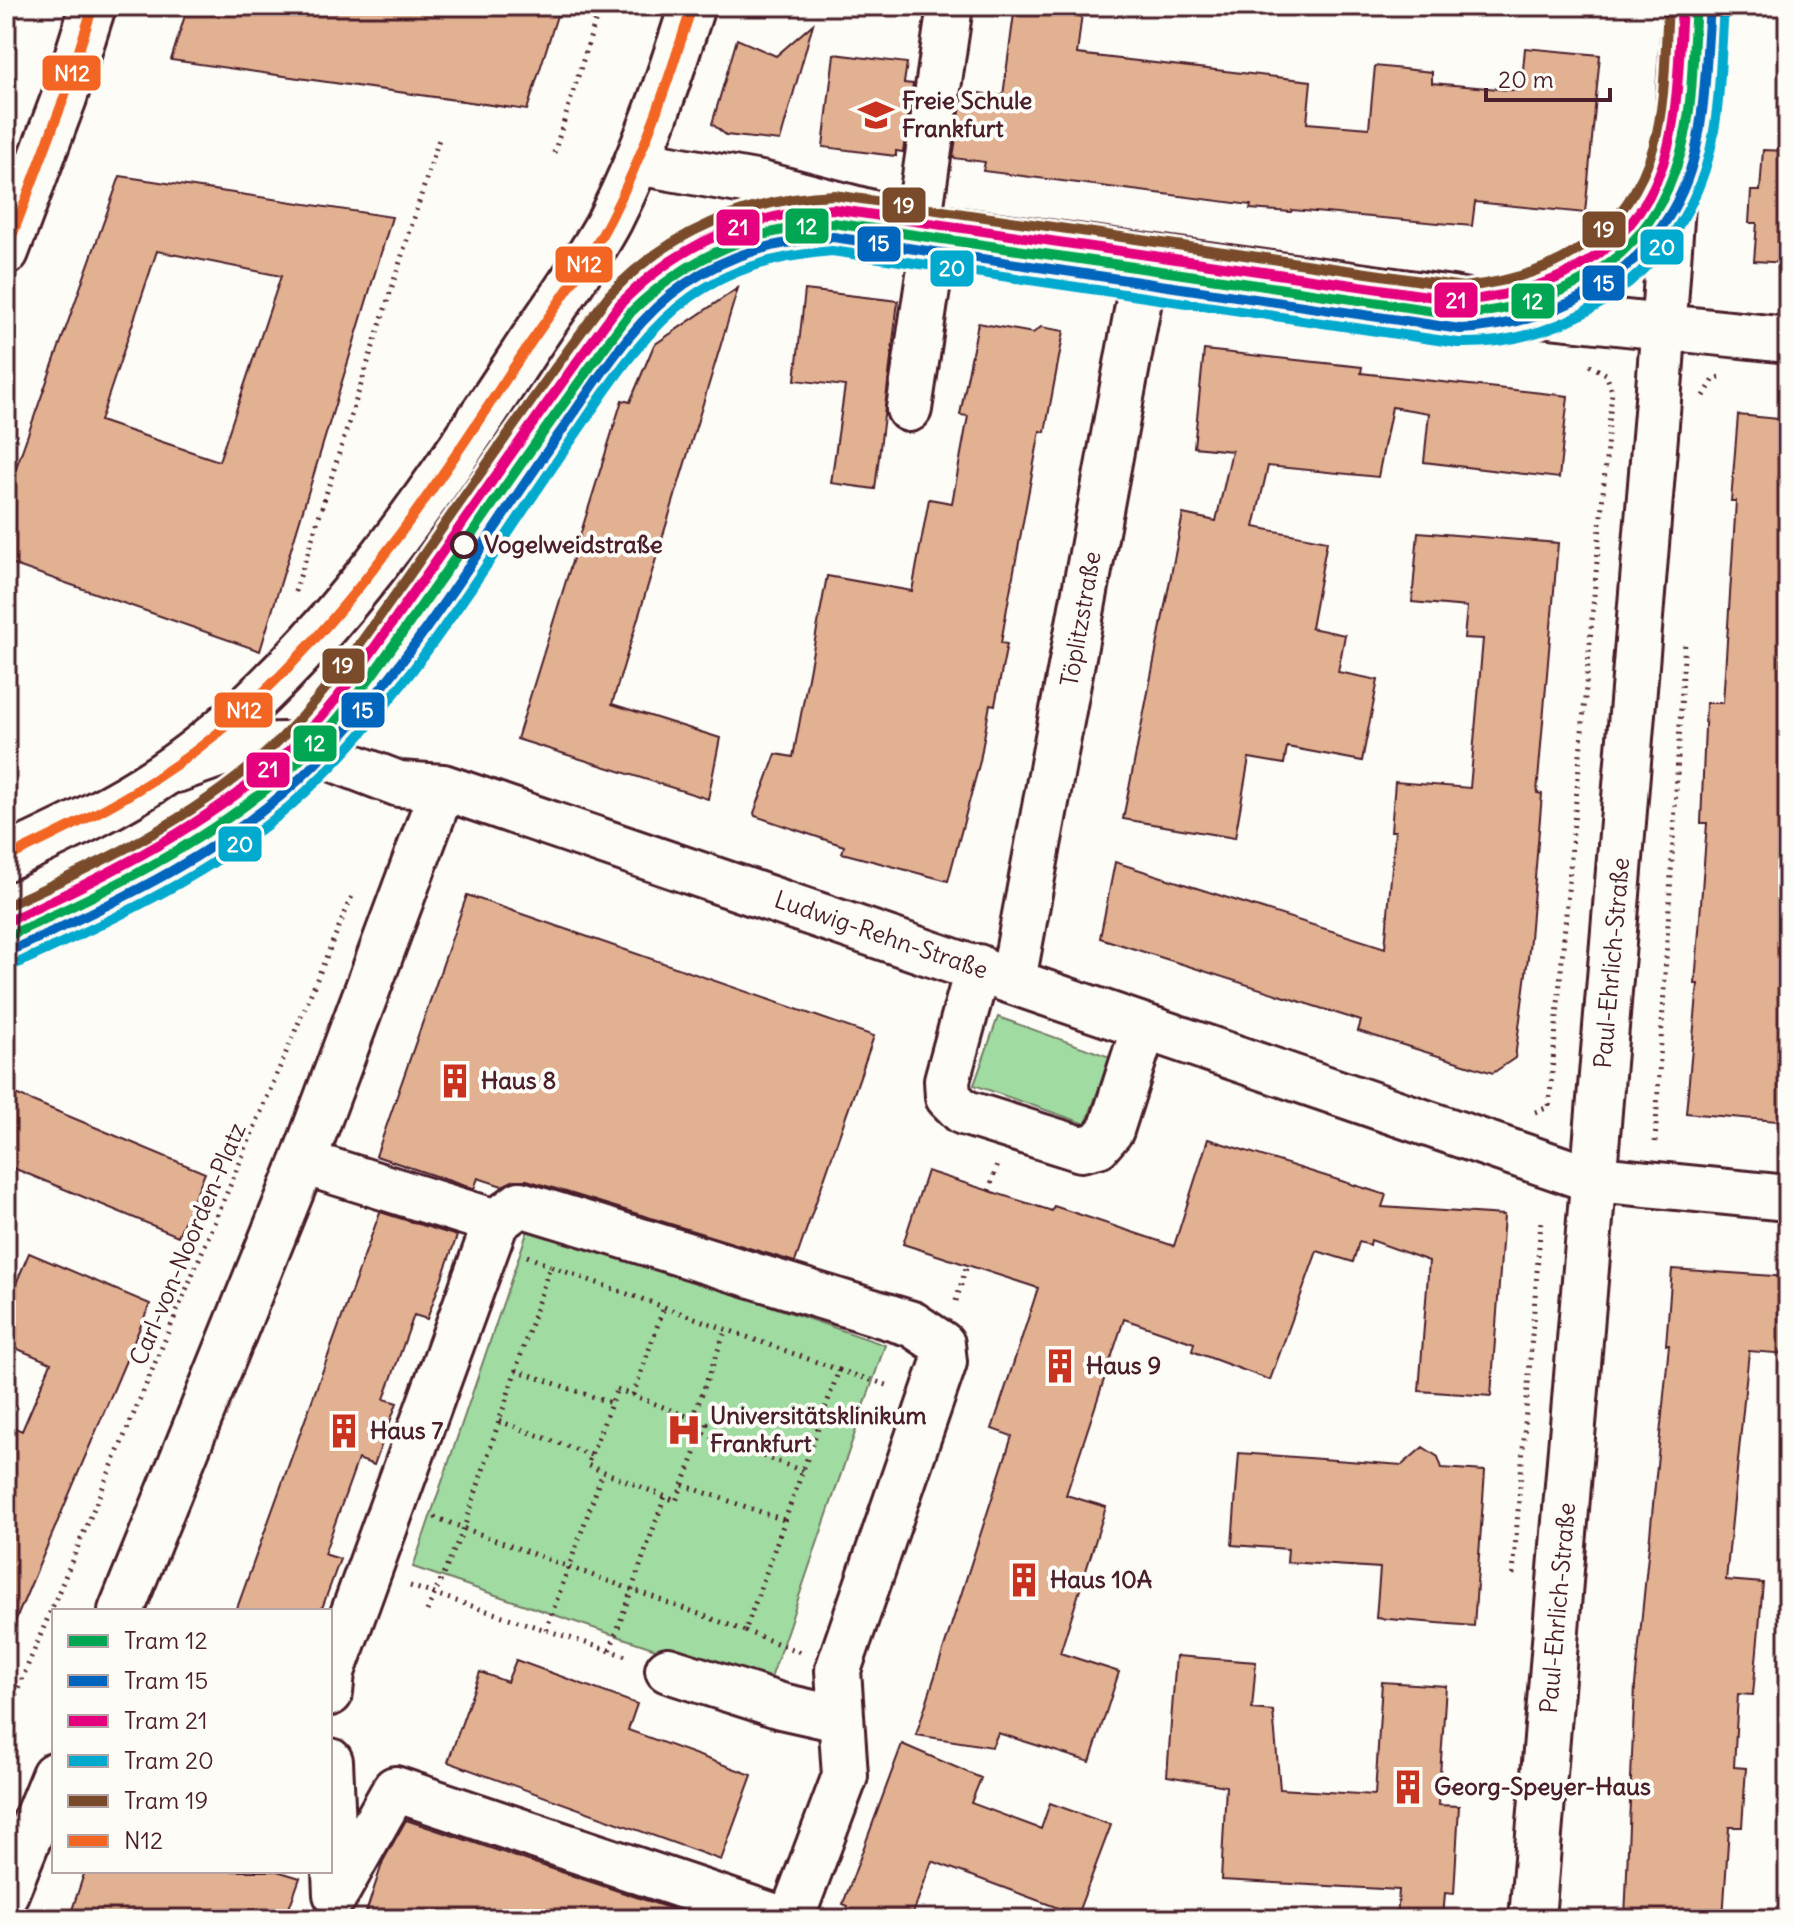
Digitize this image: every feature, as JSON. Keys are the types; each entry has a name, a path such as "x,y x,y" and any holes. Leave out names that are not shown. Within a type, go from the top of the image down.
{"street":[{"path":"6,252 64,98 93,6"},
{"path":"6,858 116,804 163,775 267,688 339,608 455,457 608,223 659,109 692,6"},
{"path":"909,409 950,6"},
{"name":"Paul-Ehrlich-Straße","path":"1532,1919 1664,328 1686,6"},
{"path":"637,162 761,184 927,226 1512,311 1788,340"},
{"name":"Töplitzstraße","path":"1144,1027 1111,1130 1098,1145 1081,1149 963,1112 948,1097 947,1080 996,974 1147,257"},
{"name":"Ludwig-Rehn-Straße","path":"163,775 243,746 284,745 331,758 399,784 443,787 1594,1180 1788,1198"},
{"path":"122,1609 303,1162 443,787"},
{"path":"303,1162 496,1222"},
{"path":"332,1672 496,1222 520,1204 912,1324 942,1344 944,1362 838,1670 845,1776 791,1919"},
{"path":"668,1670 781,1706 839,1719"},
{"path":"6,1893 52,1780"},
{"path":"333,1904 395,1789 782,1919"},
{"path":"332,1856 333,1904"}],"path":[{"path":"6,47 21,6"},
{"path":"554,153 600,6"},
{"path":"292,602 439,139"},
{"path":"595,390 635,332 706,272 792,246 823,247"},
{"path":"571,333 613,364"},
{"path":"1525,1109 1539,1113 1549,1107 1612,391 1606,374 1589,365 1574,362"},
{"path":"1699,404 1714,379 1724,376"},
{"path":"1655,1147 1686,625"},
{"path":"356,728 389,683"},
{"name":"Carl-von-Noorden-Platz","path":"6,1717 357,884"},
{"path":"530,1257 839,1370 891,1386"},
{"path":"427,1611 464,1528 550,1266"},
{"path":"633,1395 664,1307"},
{"path":"693,1418 726,1329"},
{"path":"516,1370 611,1403"},
{"path":"745,1631 839,1370"},
{"path":"617,1389 633,1395 707,1424 676,1501 587,1465 617,1389"},
{"path":"499,1421 591,1455"},
{"path":"703,1434 803,1471"},
{"path":"546,1630 603,1472"},
{"path":"683,1485 784,1520"},
{"path":"610,1650 665,1496"},
{"path":"464,1528 800,1652"},
{"path":"368,1573 668,1670"}],"green space":[{"path":"998,1017 1110,1057 1086,1124 974,1085"},
{"path":"530,1224 885,1345 768,1687 413,1567"}],"building":[{"path":"188,6 560,6 527,110 171,60"},
{"path":"1015,6 1082,13 1077,54 1311,81 1307,123 1369,128 1375,66 1432,72 1432,83 1521,91 1525,48 1600,55 1585,213 1475,202 1472,226 1250,209 1251,205 983,171 985,162 953,158 963,91 1003,96"},
{"path":"813,24 780,141 726,135 712,124 737,39 776,56"},
{"path":"834,54 907,63 904,83 913,84 903,152 896,151 896,156 823,147"},
{"path":"1763,150 1788,151 1788,263 1754,261 1757,223 1749,223 1751,191 1760,191"},
{"path":"120,176 392,217 260,651 6,562 6,496","holes":["157,251 281,276 219,461 100,421"]},
{"path":"738,288 612,704 720,738 708,799 517,739 622,400 630,402 654,345"},
{"path":"805,290 898,301 875,489 831,483 845,386 795,380"},
{"path":"978,323 1033,333 1041,327 1064,331 1045,432 1040,431 1007,608 1001,643 1007,644 995,705 990,704 980,761 948,881 842,853 844,846 755,816 754,813 776,754 793,757 827,576 912,591 929,499 952,503 968,416 960,415"},
{"path":"1204,350 1362,367 1361,373 1568,396 1559,478 1424,462 1429,413 1392,407 1378,477 1268,466 1254,527 1327,541 1311,628 1345,635 1338,672 1378,680 1362,761 1287,747 1284,764 1249,758 1235,838 1123,819 1183,514 1216,521 1232,451 1194,447"},
{"path":"1738,415 1788,420 1788,1122 1686,1113 1698,984 1695,984 1707,823 1701,823 1706,703 1723,703 1736,501 1731,501"},
{"path":"1418,532 1558,543 1537,793 1542,794 1529,950 1515,1058 1493,1073 1358,1031 1361,1021 1100,938 1115,862 1385,948 1395,831 1391,831 1395,782 1470,788 1483,639 1464,638 1467,607 1412,602"},
{"name":"Haus 8","path":"467,895 874,1036 795,1262 527,1180 515,1180 502,1186 478,1178 474,1189 376,1156"},
{"path":"6,1090 205,1173 178,1236 6,1165"},
{"path":"1208,1139 1386,1195 1382,1207 1504,1215 1491,1396 1419,1391 1429,1261 1371,1240 1370,1245 1359,1242 1353,1262 1317,1251 1270,1380 1192,1351 1194,1343 1124,1319 1066,1495 1106,1507 1060,1653 1119,1672 1090,1762 998,1733 992,1747 916,1735 1012,1436 992,1429 1038,1288 903,1244 927,1171 1052,1211 1054,1206 1174,1246"},
{"name":"Haus 7","path":"380,1212 457,1236 427,1319 414,1315 384,1399 397,1403 374,1465 358,1459 324,1554 340,1559 322,1609 237,1609"},
{"path":"29,1253 150,1304 6,1643 6,1424 22,1431 51,1363 6,1344 6,1307"},
{"path":"1672,1269 1788,1277 1788,1354 1749,1351 1726,1580 1763,1583 1753,1695 1738,1694 1734,1767 1746,1768 1742,1827 1729,1827 1723,1919 1625,1919 1635,1685 1669,1345 1666,1345"},
{"path":"1423,1447 1438,1457 1442,1468 1485,1471 1474,1626 1376,1618 1380,1568 1287,1562 1288,1549 1232,1545 1239,1453 1402,1465"},
{"name":"Georg-Speyer-Haus","path":"1176,1656 1256,1662 1252,1709 1273,1711 1280,1789 1375,1795 1382,1682 1446,1686 1438,1805 1459,1806 1454,1894 1445,1893 1443,1919 1397,1919 1399,1890 1221,1880 1226,1786 1167,1776"},
{"path":"516,1660 637,1704 628,1730 752,1775 721,1860 448,1762 480,1672 507,1682"},
{"path":"902,1744 981,1778 971,1803 1041,1829 1050,1803 1111,1825 1077,1915 932,1861 911,1919 844,1919 848,1906 843,1904"},
{"path":"406,1820 687,1914 686,1919 364,1919 383,1861"},
{"path":"84,1873 284,1873 300,1878 285,1919 69,1919"}],"tram line":[{"name":"19","path":"6,906 109,857 175,820 267,752 324,690 359,646 609,295 632,272 684,236 711,222 771,203 834,195 1463,287 1496,282 1527,274 1582,247 1606,228 1626,205 1642,177 1658,128 1668,6"},
{"name":"21","path":"6,922 76,889 177,834 241,791 292,748 331,705 366,659 620,304 666,264 691,248 744,225 773,217 833,209 1462,301 1498,296 1563,275 1592,258 1617,238 1639,213 1656,182 1672,130 1682,6"},
{"name":"12","path":"6,937 115,885 185,846 251,801 303,757 342,714 377,668 631,312 653,292 699,261 749,239 803,226 833,223 1462,315 1536,300 1570,287 1600,270 1626,248 1649,221 1667,190 1681,152 1688,116 1696,6"},
{"name":"15","path":"12,950 132,893 210,848 247,823 314,765 349,727 415,644 619,349 667,298 702,273 774,245 833,237 1460,329 1500,325 1539,315 1575,300 1608,280 1638,256 1662,226 1682,192 1695,153 1701,117 1710,7"},
{"name":"20","path":"18,963 140,905 219,859 291,805 324,774 359,737 423,657 624,366 672,312 707,287 758,264 832,251 1458,343 1501,340 1541,331 1580,315 1615,293 1646,266 1672,235 1693,199 1708,159 1715,122 1724,8"}],"transit line":[{"name":"N12","path":"6,252 64,98 93,6"},
{"name":"N12","path":"6,858 114,803 165,772 214,736 301,655 378,563 448,466 599,239 623,194 645,142 692,6"}],"place":[{"name":"Freie Schule Frankfurt","path":"876,115"},
{"name":"Vogelweidstraße","path":"464,545"},
{"name":"Haus 8","path":"455,1081"},
{"name":"Haus 9","path":"1060,1366"},
{"name":"Universitätsklinikum Frankfurt","path":"684,1430"},
{"name":"Haus 7","path":"344,1431"},
{"name":"Haus 10A","path":"1024,1580"},
{"name":"Georg-Speyer-Haus","path":"1408,1787"}]}
